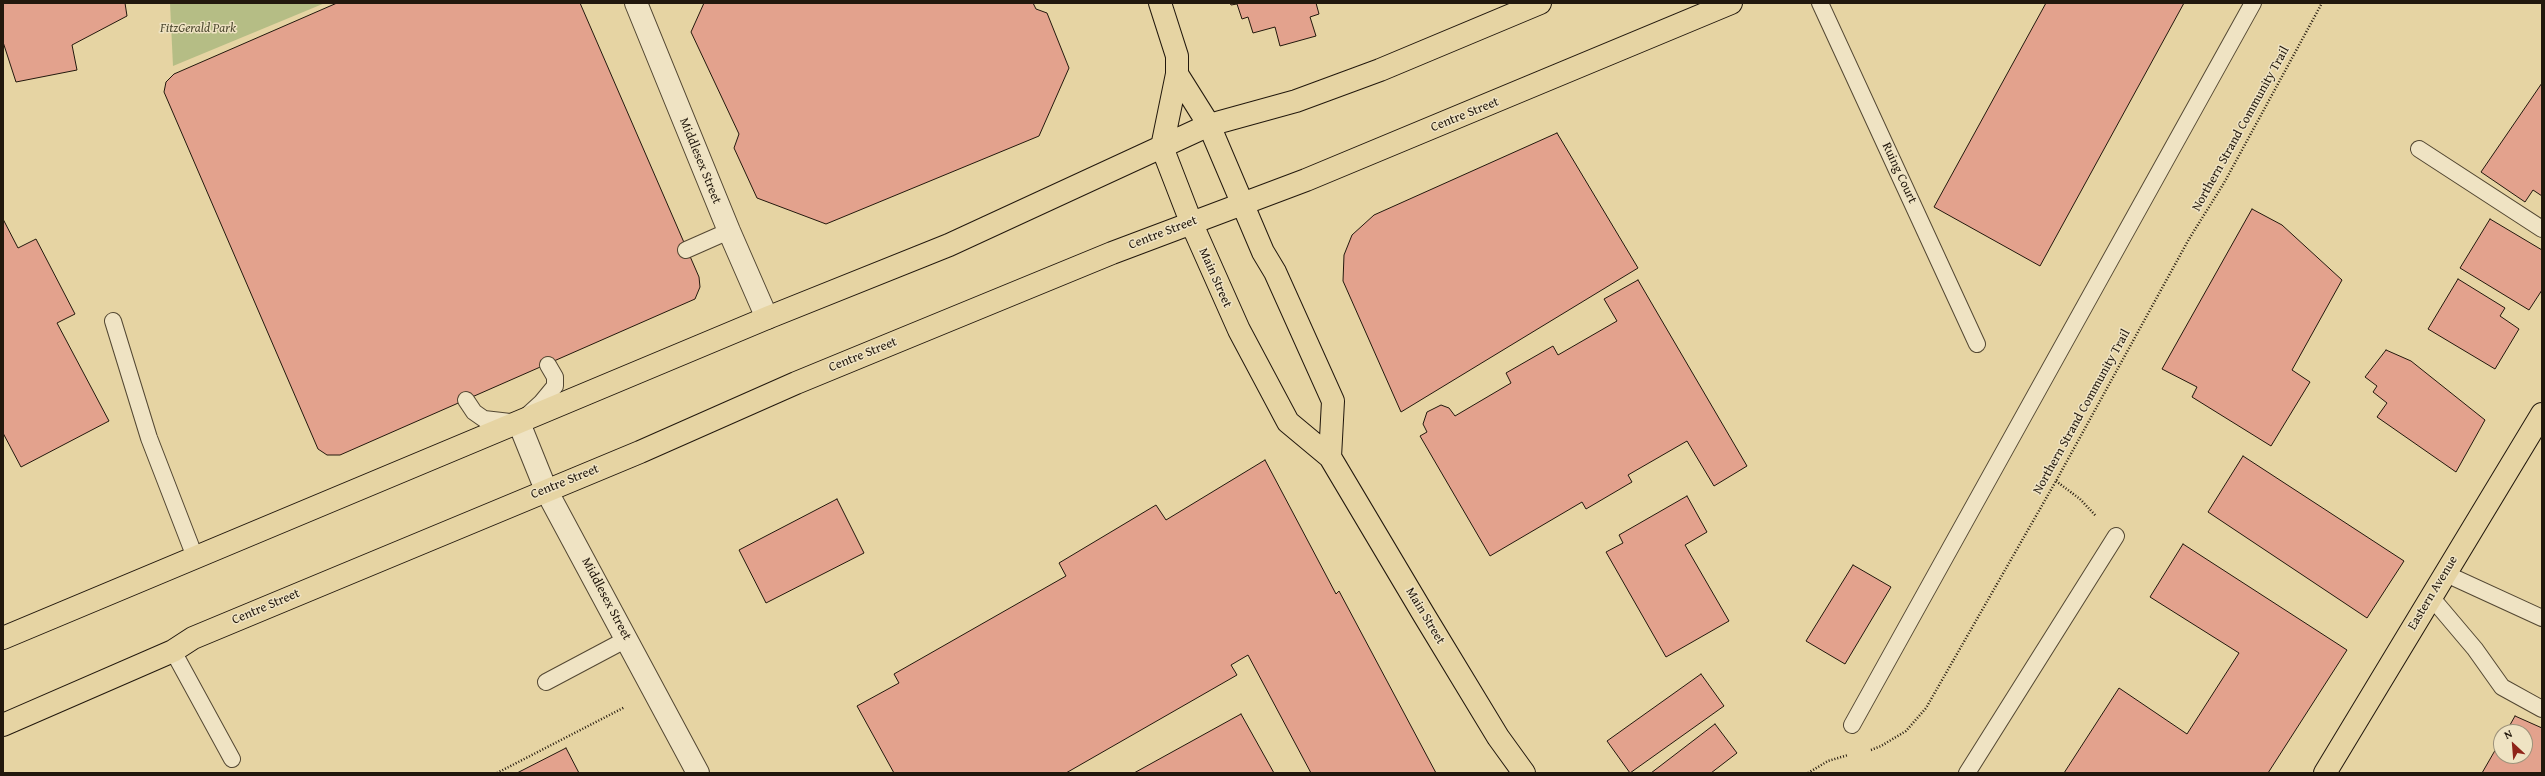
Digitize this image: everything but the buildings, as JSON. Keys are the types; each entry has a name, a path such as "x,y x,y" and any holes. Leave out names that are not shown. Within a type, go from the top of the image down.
{"main road":[{"path":"1160,3 1177,56 1177,74 1162,148"},
{"path":"3,638 767,318 949,245 1209,125 1296,101 1380,70 1540,3"},
{"name":"Centre Street","path":"3,725 173,651 193,638 738,410 803,380 1191,222 1306,180 1731,3"},
{"path":"1177,74 1209,125 1263,252 1275,272 1333,401 1330,457"},
{"name":"Main Street","path":"1162,148 1191,222 1239,330 1288,422 1330,457 1498,737 1524,773"},
{"name":"Eastern Avenue","path":"2325,773 2444,573 2542,414"}],"street":[{"name":"Middlesex Street","path":"636,3 729,231 767,318"},
{"name":"Middlesex Street","path":"519,423 546,490 698,773"}],"lane":[{"name":"Ruing Court","path":"1820,3 1977,344"},
{"path":"1852,725 2253,3"},
{"path":"2419,149 2542,229"},
{"path":"686,250 729,231"},
{"path":"114,321 149,438 195,557"},
{"path":"466,400 474,412 484,419 519,423 541,403 554,386 555,377 548,365"},
{"path":"1967,773 2116,536"},
{"path":"2444,573 2542,618"},
{"path":"2430,597 2475,649 2502,688 2542,709"},
{"path":"546,682 627,639"},
{"path":"173,651 232,760"}],"path":[{"name":"Northern Strand Community Trail","path":"1870,750 1881,746 1906,732 1926,708 2056,481 2189,239 2224,183 2322,3"},
{"path":"2056,481 2080,499"},
{"path":"497,773 655,692"},
{"path":"1808,773 1828,761 1856,753"}],"green space":[{"name":"FitzGerald Park","path":"170,3 325,3 173,66"}]}
